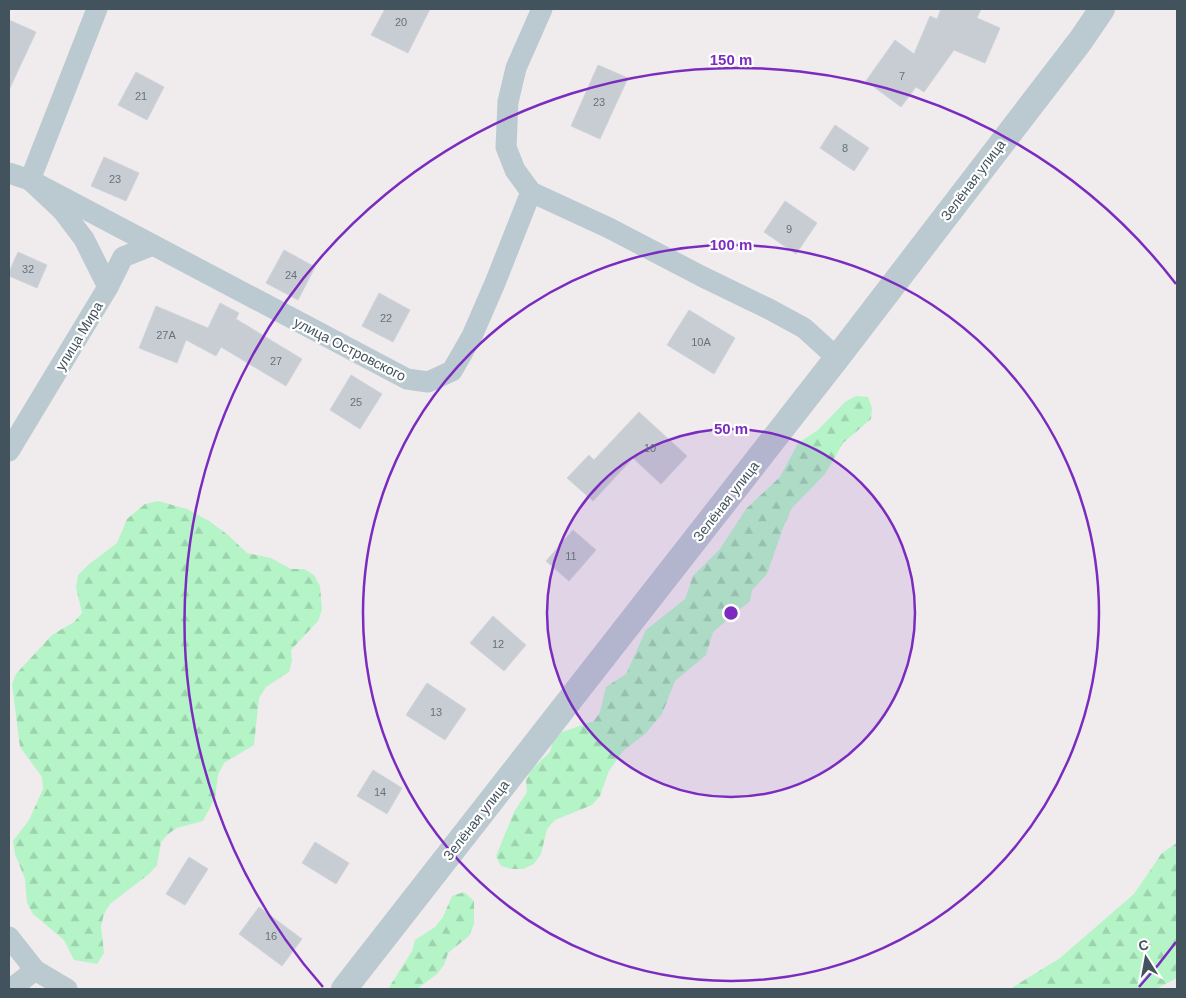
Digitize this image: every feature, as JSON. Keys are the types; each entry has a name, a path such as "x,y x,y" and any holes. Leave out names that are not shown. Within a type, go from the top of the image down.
{"street":[{"path":"30,180 97,9"},
{"path":"542,9 516,68 508,102 506,147 515,170 531,192 609,228 701,276 769,308 804,328 837,358"},
{"name":"Зелёная улица","path":"344,989 837,358 1081,40 1102,9"},
{"name":"улица Островского","path":"9,173 30,180 407,379 428,382 452,371 472,336 531,192"},
{"name":"улица Мира","path":"9,451 108,288 84,239 62,210 30,180"},
{"path":"108,288 123,257 153,245"},
{"path":"9,937 35,970 67,989"},
{"path":"12,989 35,970"}],"green space":[{"path":"856,396 868,397 872,408 871,419 843,443 825,474 792,508 767,574 752,590 750,601 713,632 706,655 675,681 662,714 645,734 623,751 609,771 600,796 592,805 555,820 547,829 541,854 534,864 523,869 511,869 501,866 496,856 514,812 527,792 526,780 532,769 550,752 553,740 562,732 594,721 600,712 606,687 626,674 646,630 685,599 693,576 720,549 746,509 780,477 798,443 818,430 845,402"},
{"path":"158,501 187,509 209,521 228,535 247,553 271,558 291,569 304,569 314,575 320,586 322,610 318,621 291,650 292,661 289,672 266,687 259,698 254,745 224,763 218,775 215,798 203,821 177,828 168,834 161,842 157,865 149,874 110,904 104,914 101,926 104,953 97,964 74,960 64,940 33,914 27,903 25,879 15,854 13,841 29,820 43,789 42,777 20,747 12,684 16,674 52,635 74,622 82,613 76,587 78,575 117,543 127,519 145,504"},
{"path":"1177,843 1177,978 1156,989 1012,989 1060,958 1134,894 1162,853"},
{"path":"464,892 474,901 474,924 469,936 448,953 444,965 437,974 417,989 388,989 412,951 415,940 435,927 443,917 452,896"}],"building":[{"path":"385,9 430,9 408,53 371,35"},
{"path":"941,9 981,9 977,18 1000,28 985,63 954,50 924,92 916,87 901,107 866,81 895,40 914,54 930,16 937,19"},
{"path":"9,20 36,32 9,90"},
{"path":"598,65 628,78 600,139 571,126"},
{"path":"136,72 164,87 147,120 118,105"},
{"path":"835,125 869,148 854,171 820,148"},
{"path":"104,157 139,173 126,201 91,186"},
{"path":"785,201 817,223 796,254 764,232"},
{"path":"284,250 315,267 298,300 266,283"},
{"path":"18,252 47,265 37,288 9,276"},
{"path":"379,293 410,310 393,342 362,326"},
{"path":"220,303 239,313 236,319 302,359 286,386 221,347 216,356 186,340 177,363 139,348 156,306 208,328"},
{"path":"689,310 735,338 714,374 667,345"},
{"path":"351,375 382,394 360,429 330,410"},
{"path":"639,412 687,456 661,484 633,458 593,501 567,478 589,455 594,460"},
{"path":"573,530 596,550 569,581 546,561"},
{"path":"493,616 526,645 504,671 470,643"},
{"path":"427,683 466,709 445,740 406,715"},
{"path":"373,770 402,788 387,814 357,796"},
{"path":"315,842 349,863 336,884 302,863"},
{"path":"189,857 208,869 185,905 166,894"},
{"path":"259,907 302,939 282,966 239,934"}]}
